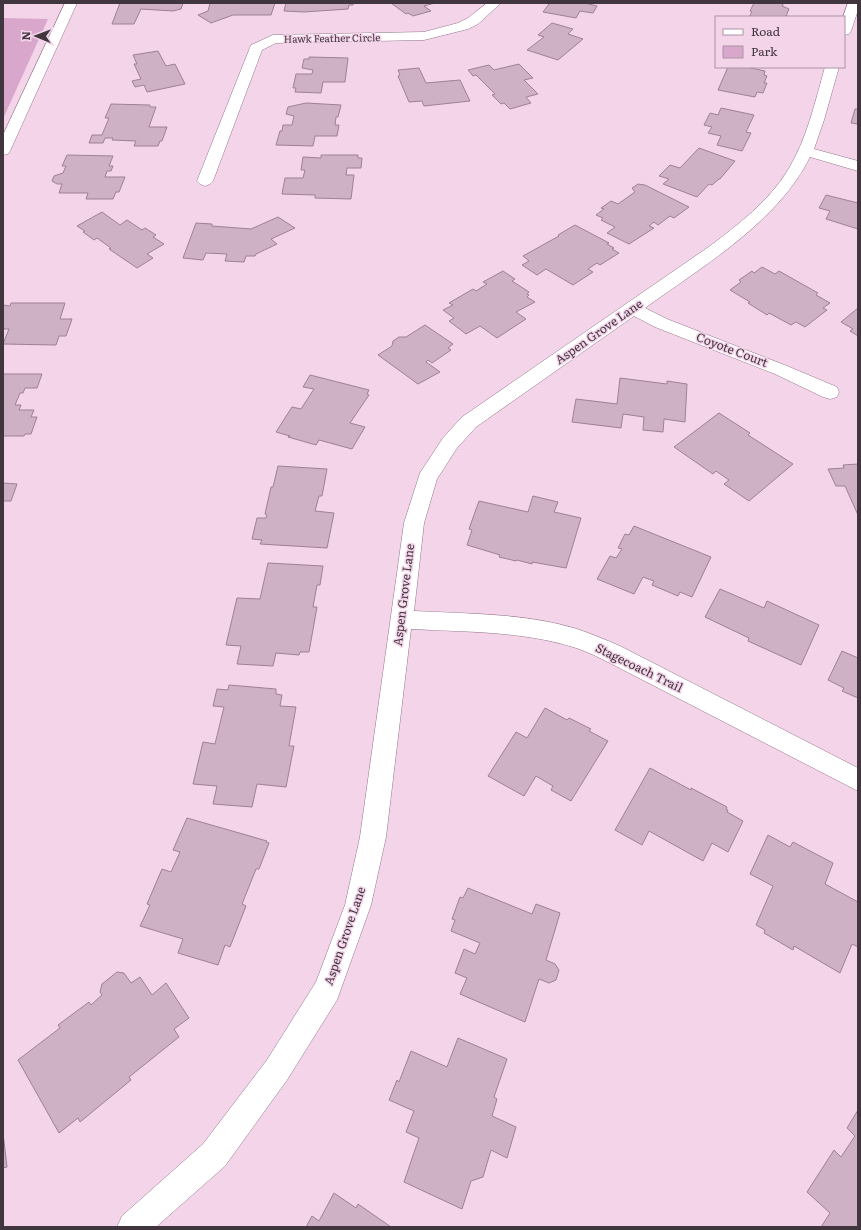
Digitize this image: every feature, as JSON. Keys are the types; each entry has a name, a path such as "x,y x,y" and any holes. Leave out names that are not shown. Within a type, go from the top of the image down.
{"street":[{"path":"3,151 71,3"},
{"name":"Hawk Feather Circle","path":"206,181 256,48 273,39 424,36 463,26 473,21 495,3"},
{"path":"845,28 854,4"},
{"name":"Aspen Grove Lane","path":"133,1227 214,1155 277,1070 327,990 358,905 373,837 414,523 428,478 450,443 469,422 634,309 756,218 788,181 806,151 832,68"},
{"path":"806,151 858,166"},
{"name":"Coyote Court","path":"634,309 661,323 781,370 830,392"},
{"name":"Stagecoach Trail","path":"402,619 503,624 576,638 612,653 858,780"}],"green space":[{"path":"3,18 48,19 3,119"}],"building":[{"path":"120,3 183,3 181,9 173,11 141,9 134,24 112,24"},
{"path":"210,3 275,3 271,15 233,15 211,23 198,15 208,11"},
{"path":"286,3 353,3 353,5 349,5 348,9 304,12 284,11"},
{"path":"391,3 435,3 424,6 431,11 413,16 408,13 406,14"},
{"path":"585,3 597,6 593,13 580,11 576,18 543,12 549,4"},
{"path":"754,3 784,3 782,6 789,9 786,16 750,16 752,12 750,11"},
{"path":"552,23 573,29 568,34 583,39 558,60 527,50 544,37 538,35"},
{"path":"158,51 166,66 175,64 185,84 147,92 144,85 135,87 132,81 141,79 134,64 137,64 133,55"},
{"path":"309,57 348,58 345,82 323,82 321,93 295,92 296,88 293,88 296,74 312,74 313,70 302,68 304,59 309,59"},
{"path":"519,64 533,78 524,80 538,94 526,97 531,103 510,109 504,103 501,104 492,95 495,94 476,75 473,76 468,70 489,65 494,70"},
{"path":"419,68 426,83 460,80 470,101 424,106 422,101 409,102 398,76 400,75 398,70"},
{"path":"728,68 751,68 765,71 764,75 767,76 764,83 767,83 763,93 757,92 755,97 718,90"},
{"path":"306,103 341,105 338,117 336,117 335,125 339,125 337,136 315,136 313,146 276,145 283,125 292,125 294,116 286,114 288,107"},
{"path":"111,104 150,105 150,107 156,107 149,127 167,127 162,141 160,141 158,146 134,146 136,141 112,140 113,138 105,138 103,143 89,143 92,135 102,135 109,118 105,118"},
{"path":"721,108 754,115 746,132 751,133 742,151 717,145 721,136 708,133 712,127 704,125 710,113 718,115"},
{"path":"855,109 858,109 858,124 851,123"},
{"path":"699,148 735,161 720,179 712,185 709,184 697,197 663,184 669,179 659,176 670,165 680,168"},
{"path":"67,155 113,156 109,166 113,166 111,171 107,171 105,177 125,177 119,192 116,192 113,199 86,199 88,193 59,193 62,184 57,184 52,181 54,176 63,173 66,166 62,166"},
{"path":"321,155 358,155 358,158 362,158 361,168 347,168 346,175 354,175 351,199 315,198 315,195 282,194 285,178 303,178 305,170 301,170 303,157 321,158"},
{"path":"638,184 645,185 689,207 674,218 670,216 658,225 654,222 649,226 654,228 629,244 607,233 615,227 601,220 603,218 596,215 604,209 601,208 611,201 618,204 635,192 632,188"},
{"path":"826,195 858,203 858,229 826,219 830,211 819,208"},
{"path":"102,212 120,225 127,220 142,230 145,228 156,235 153,237 164,244 147,254 153,258 137,268 109,249 111,248 97,238 94,240 83,232 85,231 77,226"},
{"path":"278,217 295,228 271,239 277,244 256,254 255,256 246,256 244,262 225,261 227,254 206,253 203,260 183,258 196,223 212,224 212,226 251,229"},
{"path":"575,225 609,243 607,244 619,253 600,265 597,263 588,269 593,272 573,285 546,269 537,275 522,265 529,261 523,256 559,236 558,235"},
{"path":"762,267 775,274 779,271 818,293 816,295 830,303 823,308 827,310 805,327 796,322 791,325 769,313 767,315 748,303 750,302 730,290 741,282 739,280 752,271 754,273"},
{"path":"503,271 515,279 512,281 529,292 527,297 535,302 516,312 526,319 497,338 480,326 466,334 449,321 454,318 443,310 453,305 449,303 473,289 476,291 487,284 483,282"},
{"path":"11,303 65,303 60,319 72,319 66,336 59,336 56,345 3,344 9,329 3,329 3,305 10,306"},
{"path":"858,308 858,336 850,331 853,329 841,322"},
{"path":"425,325 453,344 448,348 451,350 432,363 428,360 426,362 440,372 418,384 378,355 392,346 393,341 399,337 406,337"},
{"path":"3,374 42,374 37,388 25,388 23,393 20,393 15,405 21,405 19,410 34,410 31,417 37,417 31,434 25,434 24,436 3,436"},
{"path":"310,375 369,390 367,394 369,395 350,423 365,427 352,449 319,440 316,445 276,432 292,407 301,409 314,389 303,387"},
{"path":"620,378 667,384 667,381 687,384 685,422 664,419 663,432 643,430 644,417 623,414 621,428 572,422 576,399 617,404"},
{"path":"719,413 750,433 748,435 793,464 749,501 724,484 729,480 716,471 713,474 674,447"},
{"path":"858,464 858,515 845,486 836,486 828,469 844,468 843,465"},
{"path":"278,466 327,469 322,496 319,496 315,511 334,513 327,548 260,544 262,540 252,539 257,518 266,518 267,515 265,514 271,487 273,487"},
{"path":"3,483 17,484 11,501 3,501"},
{"path":"533,496 558,502 554,512 581,518 566,568 532,562 532,564 516,561 499,557 500,555 467,545 472,530 469,529 479,501 528,512"},
{"path":"634,526 711,557 692,597 680,592 678,596 652,585 654,581 643,577 634,594 597,579 610,556 616,558 622,549 618,548 625,534 629,535"},
{"path":"268,563 323,566 320,585 317,585 313,607 317,607 309,652 300,652 299,655 276,653 273,666 237,664 241,646 226,645 237,598 260,599"},
{"path":"720,589 764,608 767,601 819,625 801,665 748,641 749,638 705,617"},
{"path":"842,651 858,658 858,698 842,691 844,688 828,680"},
{"path":"229,685 276,689 276,694 282,695 280,706 296,707 289,746 294,746 286,787 257,784 252,807 213,804 217,786 193,784 203,742 215,744 224,707 213,706 217,689 228,690"},
{"path":"545,708 567,720 569,718 591,729 589,731 608,741 571,801 551,790 553,786 536,776 524,796 488,776 516,732 527,738"},
{"path":"650,768 727,807 727,812 743,821 728,852 712,843 703,861 649,831 642,845 615,830"},
{"path":"187,818 267,841 266,842 269,843 259,869 256,869 242,904 246,906 230,947 225,945 218,965 178,953 183,939 140,926 150,905 147,904 162,869 171,872 180,852 173,850"},
{"path":"768,835 790,847 793,842 833,863 825,884 858,902 858,947 852,944 840,973 794,946 793,950 764,933 765,930 756,925 773,886 750,874"},
{"path":"468,888 532,914 536,904 560,913 546,960 555,964 559,970 556,980 549,983 539,979 525,1022 460,994 467,978 455,973 464,949 475,954 480,943 451,931 455,920 452,919 460,897 463,898"},
{"path":"117,972 124,973 131,983 140,977 152,995 166,983 189,1018 174,1029 179,1037 129,1077 131,1080 80,1122 78,1118 59,1133 18,1060 60,1028 58,1025 89,1002 91,1005 102,995 100,992 102,984"},
{"path":"458,1038 507,1059 494,1097 497,1099 492,1116 516,1127 507,1158 491,1150 483,1177 471,1181 462,1209 404,1182 419,1138 406,1132 414,1111 389,1100 397,1080 399,1082 411,1051 447,1067"},
{"path":"858,1110 858,1227 821,1227 830,1213 807,1192 834,1150 841,1157 855,1136 847,1128"},
{"path":"3,1133 7,1167 3,1168"},
{"path":"334,1193 356,1208 358,1204 391,1227 306,1227 312,1216 319,1221"}]}
